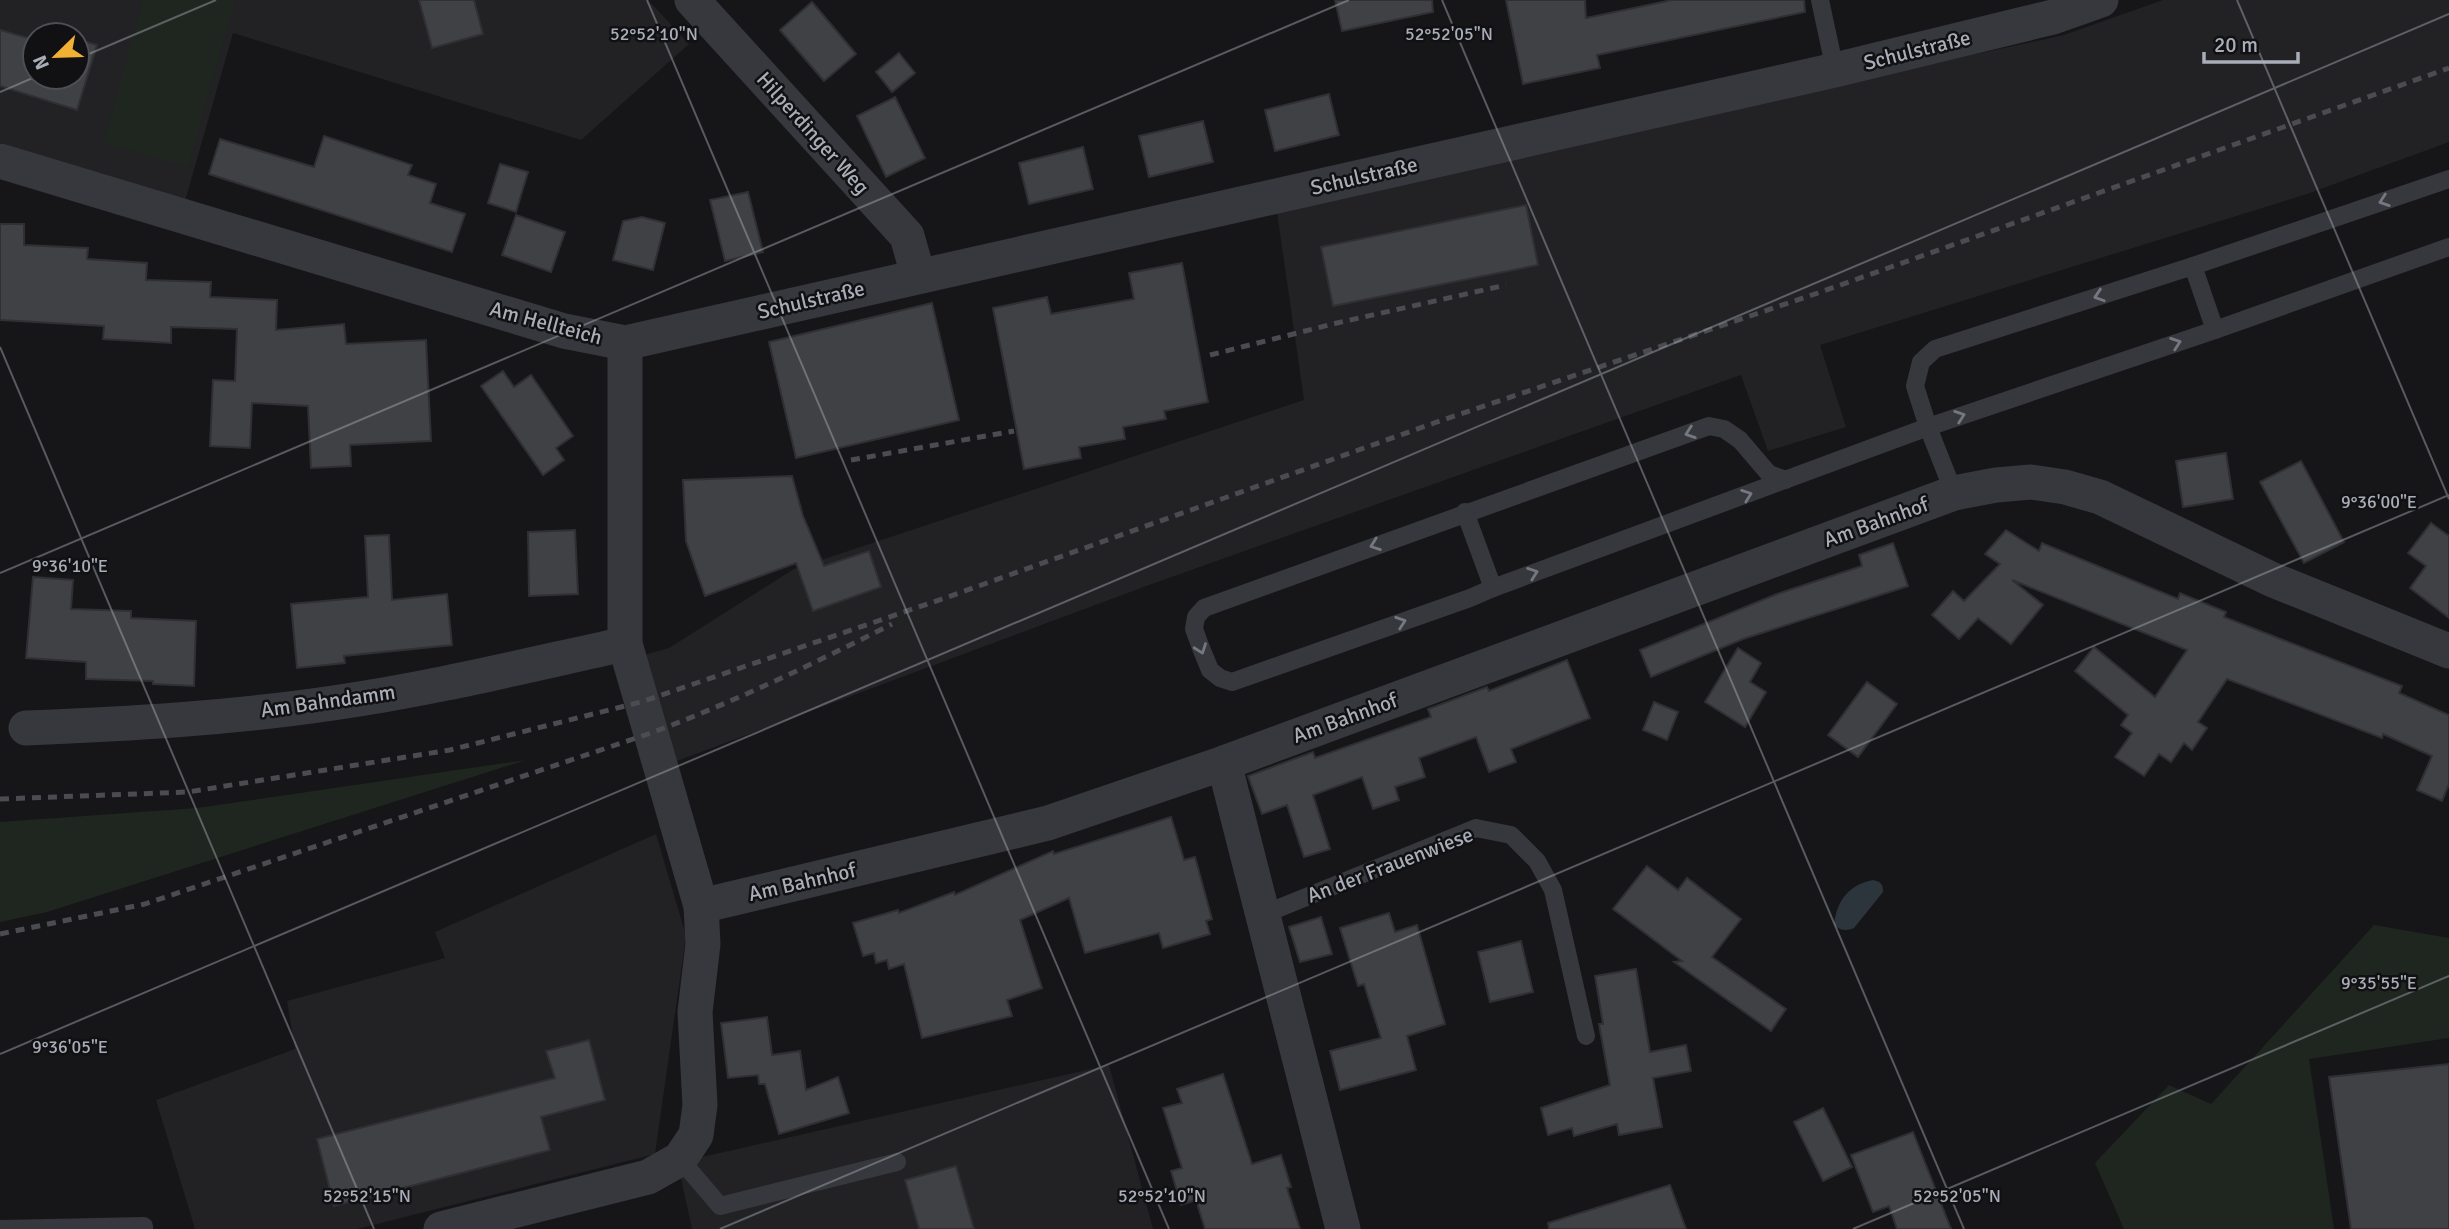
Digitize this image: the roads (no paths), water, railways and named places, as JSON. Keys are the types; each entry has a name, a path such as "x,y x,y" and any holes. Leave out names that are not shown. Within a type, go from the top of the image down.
{"street":[{"name":"Hilperdinger Weg","path":"692,0 907,236 918,275"},
{"name":"Schulstraße","path":"625,343 1835,70 2053,16 2101,0"},
{"name":"Am Hellteich","path":"0,161 564,331 625,343 625,644 701,906"},
{"name":"Am Bahnhof","path":"701,906 1048,823 1224,763 1954,493 1996,485 2031,482 2065,487 2100,497 2273,580 2449,651"},
{"name":"Am Bahndamm","path":"26,728 132,724 333,703 450,682 625,644"},
{"path":"1224,763 1343,1229"},
{"path":"441,1229 648,1177 680,1159 696,1135 700,1105 695,1012 703,944 701,906"}],"lane":[{"path":"1821,0 1835,70"},
{"path":"1954,493 1915,386 1921,362 1935,349 2193,266 2449,179"},
{"path":"1786,480 1769,474 1740,440 1724,429 1709,426 1204,607 1196,617 1194,629 1210,670 1220,678 1232,681 1493,588 1786,480 1928,427 2449,247"},
{"path":"2193,266 2215,330"},
{"path":"1465,512 1493,588"},
{"name":"An der Frauenwiese","path":"1262,915 1476,828 1511,835 1537,861 1553,890 1586,1036"},
{"path":"680,1159 720,1206 897,1162"},
{"path":"0,1229 144,1226 144,1229"}],"railway":[{"path":"0,799 188,792 450,750 641,702 945,598 1434,423 1818,293 2449,68"},
{"path":"1210,355 1506,285"},
{"path":"851,460 1014,431"},
{"path":"0,934 145,904 651,733 773,682 892,624"}]}
